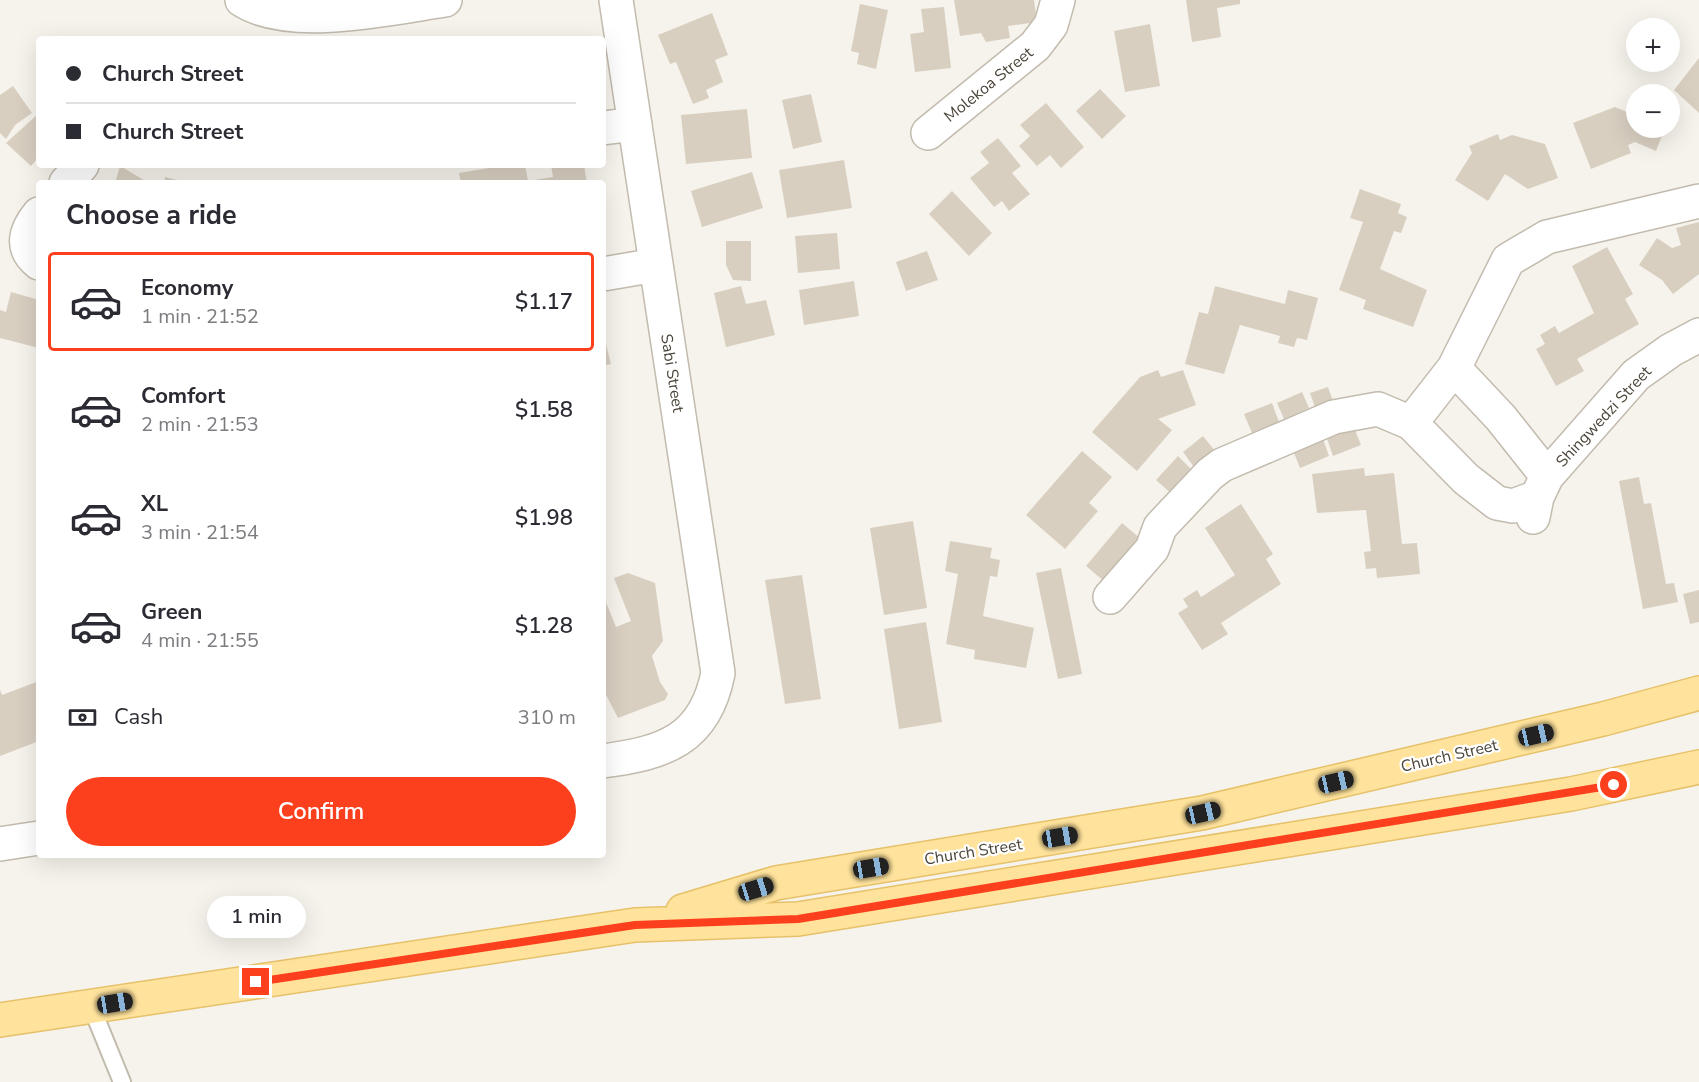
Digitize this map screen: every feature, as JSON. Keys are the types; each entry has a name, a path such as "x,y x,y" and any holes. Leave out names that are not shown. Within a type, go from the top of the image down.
{"main road":[{"name":"Church Street","path":"635,925 776,883 1203,813 1603,719 1699,693"},
{"name":"Church Street","path":"0,1020 635,925 798,919 1571,794 1699,767"}],"street":[{"path":"242,0 251,6 276,13 332,16 445,0"},
{"name":"Sabi Street","path":"606,761 642,756 662,750 683,736 703,717 713,698 718,673 616,0"},
{"name":"Molekoa Street","path":"928,133 1035,46 1051,25 1058,0"},
{"path":"606,128 635,124"},
{"path":"69,180 79,168"},
{"path":"1411,423 1454,368 1508,260 1547,237 1699,201"},
{"path":"36,218 28,228 25,239 32,258 36,261"},
{"path":"606,274 656,266"},
{"name":"Shingwedzi Street","path":"1539,497 1636,375 1671,350 1699,335"},
{"path":"1110,597 1152,549 1160,527 1204,480 1222,465 1334,417 1378,409 1411,423 1466,479 1497,503 1513,506 1539,497 1501,418 1454,368"},
{"path":"0,844 36,838"}],"lane":[{"path":"91,1006 122,1082"}],"building":[{"path":"954,0 1034,0 1037,22 1008,26 1010,38 986,42 981,33 960,36"},
{"path":"1186,0 1240,0 1240,4 1217,8 1221,37 1192,42"},
{"path":"860,4 888,10 876,69 857,64 859,53 851,51"},
{"path":"944,7 951,68 915,72 910,34 924,32 921,9"},
{"path":"712,13 728,55 715,60 723,82 706,90 709,98 693,104 676,62 670,64 658,35"},
{"path":"1150,24 1160,86 1125,92 1114,31"},
{"path":"1699,58 1699,113 1680,96 1679,84"},
{"path":"13,86 32,113 15,125 6,139 0,133 0,95"},
{"path":"1100,89 1126,116 1102,139 1076,111"},
{"path":"811,94 822,142 793,149 782,100"},
{"path":"1046,103 1084,147 1061,168 1050,155 1037,166 1019,146 1030,136 1020,125"},
{"path":"1615,107 1626,112 1626,138 1661,138 1656,151 1635,142 1628,145 1631,153 1591,169 1573,123"},
{"path":"747,109 752,158 686,164 681,115"},
{"path":"36,116 36,160 31,166 6,143"},
{"path":"1498,134 1500,140 1512,135 1545,144 1558,178 1528,189 1505,174 1488,201 1455,180 1472,153 1469,146"},
{"path":"998,138 1021,166 1012,173 1030,194 1009,211 1002,201 994,207 970,178 989,163 980,152"},
{"path":"844,160 852,208 787,218 779,170"},
{"path":"119,168 123,168 144,180 116,180"},
{"path":"489,168 526,168 528,180 460,180 459,173"},
{"path":"552,168 584,168 586,180 534,180 553,177"},
{"path":"752,172 763,208 702,227 691,191"},
{"path":"1360,189 1401,204 1398,213 1407,217 1401,233 1394,231 1380,269 1427,290 1413,327 1363,309 1366,300 1339,290 1363,222 1350,218"},
{"path":"952,191 992,233 969,256 929,214"},
{"path":"1699,222 1699,274 1673,294 1662,280 1639,265 1657,238 1672,248 1681,245 1676,228"},
{"path":"837,233 840,269 798,273 795,236"},
{"path":"726,241 751,241 751,281 733,280 726,265"},
{"path":"1607,247 1633,294 1625,299 1639,324 1577,359 1584,371 1556,386 1536,349 1545,344 1540,335 1555,326 1559,333 1594,313 1572,266"},
{"path":"927,251 938,280 906,291 896,262"},
{"path":"854,281 859,316 804,325 799,290"},
{"path":"741,286 746,304 766,300 775,335 726,347 714,293"},
{"path":"1215,286 1285,304 1288,290 1318,298 1307,340 1297,338 1294,347 1278,343 1280,336 1240,325 1224,374 1185,364 1199,312 1208,314"},
{"path":"11,292 36,299 36,347 0,338 0,310 6,312"},
{"path":"606,344 611,364 606,365"},
{"path":"1158,370 1161,377 1183,370 1196,405 1158,419 1172,430 1137,471 1092,432 1140,377"},
{"path":"1328,387 1334,404 1316,410 1310,393"},
{"path":"1302,392 1309,408 1284,419 1277,403"},
{"path":"1272,403 1279,422 1252,433 1244,414"},
{"path":"1353,425 1361,445 1333,456 1326,436"},
{"path":"1203,436 1215,451 1194,467 1183,452"},
{"path":"1322,436 1329,456 1300,468 1292,448"},
{"path":"1082,451 1112,477 1089,503 1098,511 1065,549 1026,515"},
{"path":"1178,456 1195,473 1174,496 1156,480"},
{"path":"1364,468 1365,476 1394,473 1402,544 1417,543 1420,574 1377,578 1376,568 1366,569 1364,552 1371,551 1366,510 1317,513 1312,474"},
{"path":"1639,477 1644,504 1651,503 1666,584 1674,583 1678,602 1643,609 1619,481"},
{"path":"1241,504 1273,554 1266,559 1281,584 1221,623 1228,634 1202,650 1178,613 1188,607 1183,599 1197,590 1201,597 1235,575 1205,528"},
{"path":"913,521 927,608 884,615 870,528"},
{"path":"1122,523 1141,539 1105,582 1086,566"},
{"path":"950,541 992,548 990,558 1000,560 997,577 990,576 983,616 1034,628 1026,668 974,659 975,650 946,644 958,574 945,571"},
{"path":"1061,568 1082,674 1058,679 1036,573"},
{"path":"628,573 655,583 663,641 652,656 660,682 668,694 665,700 618,718 606,695 606,602 616,627 631,621 614,578"},
{"path":"802,575 821,699 785,704 765,580"},
{"path":"1699,590 1699,622 1690,624 1683,594"},
{"path":"926,622 942,722 899,729 884,629"},
{"path":"36,682 36,742 0,756 0,690 2,695"}],"route":[{"path":"256,982 635,925 798,919 1571,794 1614,785"}]}
